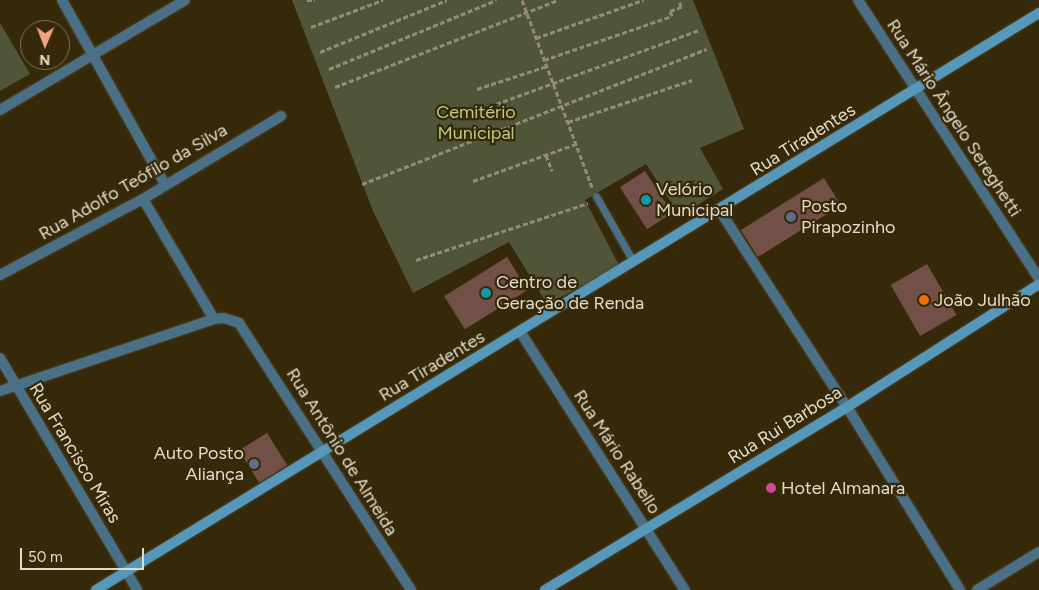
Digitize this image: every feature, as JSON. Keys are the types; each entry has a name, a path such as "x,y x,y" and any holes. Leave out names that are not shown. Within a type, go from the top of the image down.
{"main road":[{"name":"Rua Tiradentes","path":"96,590 320,451 521,333 633,261 720,212 1039,13"},
{"name":"Rua Rui Barbosa","path":"545,590 846,407 1039,284"}],"street":[{"path":"62,0 165,184"},
{"path":"0,110 94,56 185,0"},
{"name":"Rua Mário Ângelo Sereghetti","path":"858,0 1039,278"},
{"name":"Rua Adolfo Teófilo da Silva","path":"0,275 143,200 165,184 281,116"},
{"path":"0,390 214,319 143,200"},
{"path":"720,212 846,407 960,590"},
{"name":"Rua Antônio de Almeida","path":"214,319 232,319 246,329 320,451 412,590"},
{"name":"Rua Mário Rabello","path":"521,333 685,590"},
{"name":"Rua Francisco Miras","path":"0,358 137,590"},
{"path":"977,590 1039,552"}],"lane":[{"path":"597,198 633,261"}],"path":[{"path":"307,0 315,0"},
{"path":"311,27 384,0"},
{"path":"320,52 447,0"},
{"path":"329,69 496,0"},
{"path":"416,260 427,259 597,198 522,0"},
{"path":"335,87 558,0"},
{"path":"536,38 643,0"},
{"path":"544,60 672,16 670,11 681,7 679,0"},
{"path":"496,104 699,30"},
{"path":"362,184 561,104 707,49"},
{"path":"477,89 547,66"},
{"path":"568,122 692,80"},
{"path":"474,181 576,144"},
{"path":"546,155 552,171"}],"green space":[{"name":"Cemitério Municipal","path":"292,0 693,0 744,129 700,148 723,189 680,216 646,164 585,200 620,267 547,304 509,242 413,293 373,211"},
{"path":"0,23 20,57 20,70 28,70 30,74 0,91"}],"building":[{"name":"Velório Municipal","path":"645,171 672,213 647,229 620,187"},
{"name":"Posto Pirapozinho","path":"824,178 841,205 758,257 741,230"},
{"name":"Centro de Geração de Renda","path":"507,257 528,290 465,329 444,296"},
{"name":"João Julhão","path":"927,264 956,315 920,336 891,285"},
{"path":"267,433 287,465 259,483 239,450"}],"place":[{"name":"Velório Municipal","path":"646,200"},
{"name":"Posto Pirapozinho","path":"791,217"},
{"name":"Centro de Geração de Renda","path":"486,293"},
{"name":"João Julhão","path":"924,300"},
{"name":"Auto Posto Aliança","path":"254,464"},
{"name":"Hotel Almanara","path":"771,488"}]}
